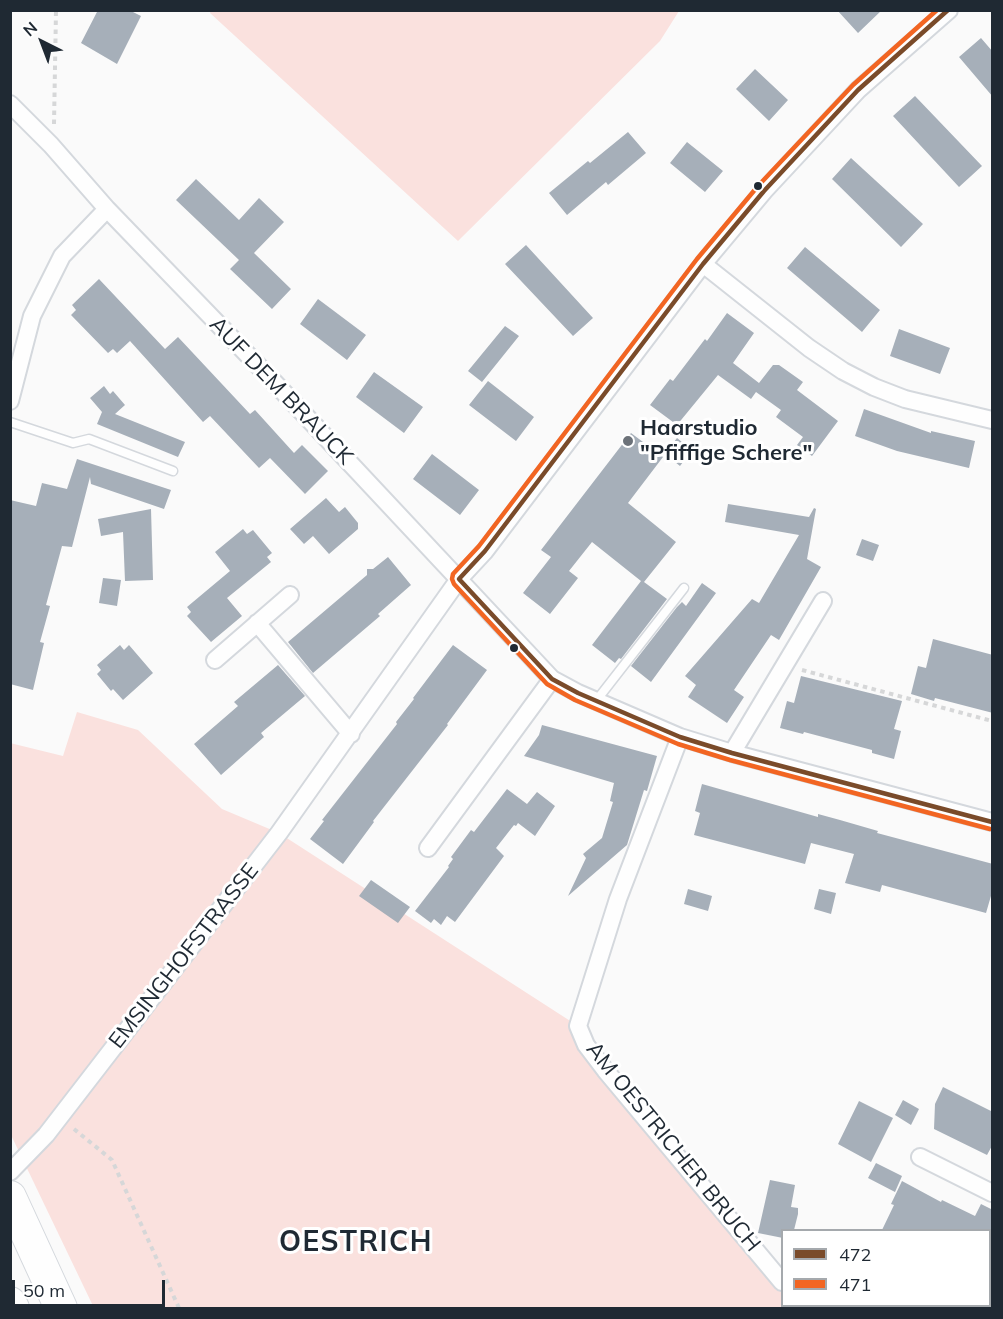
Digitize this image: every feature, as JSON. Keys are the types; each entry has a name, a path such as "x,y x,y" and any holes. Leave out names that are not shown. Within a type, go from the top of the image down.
{"highway":[{"path":"10,1197 61,1308"}],"street":[{"name":"EMSINGHOFSTRASSE","path":"10,1172 60,1118 279,833 459,579 485,551 704,264 764,191 858,90 949,10"},
{"name":"AUF DEM BRAUCK","path":"10,104 552,679 596,701 680,737 732,753 993,822"},
{"path":"10,401 32,316 62,256 107,209"},
{"path":"704,264 809,348 843,371 874,387 905,399 993,420"},
{"path":"215,660 290,595"},
{"path":"732,753 824,601"},
{"path":"257,623 351,734"},
{"path":"428,848 552,679"},
{"name":"AM OESTRICHER BRUCH","path":"680,737 618,899 578,1026 586,1045 605,1070 781,1280"},
{"path":"920,1157 993,1193"}],"lane":[{"path":"10,422 73,443 89,439 173,471"},
{"path":"596,701 684,588"}],"path":[{"path":"51,145 54,123 56,10"},
{"path":"785,665 993,721"},
{"path":"60,1118 112,1160 179,1308"}],"shaded area":[{"path":"211,10 679,11 660,41 458,241 210,13"},
{"path":"77,712 138,730 222,809 279,833 578,1026 781,1281 781,1307 805,1308 94,1308 11,1135 10,743 63,756"}],"building":[{"path":"98,10 129,10 141,16 117,64 81,43"},
{"path":"837,10 882,10 858,33"},
{"path":"981,38 993,52 993,97 959,57"},
{"path":"755,69 788,100 769,121 736,89"},
{"path":"915,96 982,166 959,187 893,116"},
{"path":"628,132 646,153 608,185 606,182 567,215 549,193"},
{"path":"687,142 723,171 705,192 670,163"},
{"path":"851,158 923,224 901,247 832,179"},
{"path":"196,179 239,220 259,198 284,222 254,253 291,289 272,309 230,269 239,260 176,200"},
{"path":"526,245 593,318 573,336 505,264"},
{"path":"805,247 880,310 862,332 787,268"},
{"path":"99,279 165,349 178,337 250,414 255,410 294,453 302,445 328,471 305,494 270,458 259,468 210,416 203,422 130,341 117,353 113,349 108,353 71,315 76,310 72,305"},
{"path":"318,299 366,335 347,360 300,324"},
{"path":"727,313 754,333 733,363 759,383 773,365 779,365 803,382 797,390 838,421 812,456 797,445 803,437 776,417 781,410 756,392 751,399 718,375 677,425 650,405 670,379 673,381 705,339 707,341"},
{"path":"505,326 519,336 482,382 468,371"},
{"path":"899,329 950,348 940,374 890,356"},
{"path":"374,372 423,407 404,433 356,397"},
{"path":"488,381 534,417 516,441 469,405"},
{"path":"104,386 110,394 113,391 125,405 115,414 185,442 178,457 97,424 102,412 90,398"},
{"path":"864,409 931,433 931,431 975,441 969,468 897,451 855,436"},
{"path":"631,433 663,457 628,503 676,542 644,582 667,599 621,659 619,658 615,663 592,645 641,581 592,542 569,571 578,578 550,614 523,593 551,557 541,550"},
{"path":"677,438 692,450 680,466 665,454"},
{"path":"432,454 479,490 460,515 413,479"},
{"path":"77,459 171,490 164,509 91,484 90,477 72,547 62,546 46,605 50,606 40,642 44,643 33,690 10,684 10,500 36,506 42,483 67,489"},
{"path":"326,498 339,512 345,507 358,523 358,529 329,554 313,536 304,544 290,529"},
{"path":"728,504 809,517 814,508 816,509 807,559 821,567 779,640 771,635 734,690 744,697 727,723 688,697 696,685 685,676 752,599 759,603 799,535 725,522"},
{"path":"151,509 153,580 125,581 123,532 101,536 98,519"},
{"path":"243,529 247,534 253,530 272,553 267,557 271,562 227,598 242,616 211,642 187,616 191,612 187,607 230,571 215,552"},
{"path":"862,539 879,545 873,561 856,555"},
{"path":"388,557 411,585 378,614 380,616 313,673 288,642 367,575 367,569 373,569"},
{"path":"103,578 121,580 117,606 99,603"},
{"path":"702,583 716,593 651,682 631,666 677,607 682,602 686,606"},
{"path":"933,639 993,655 993,713 911,694 918,666 926,668"},
{"path":"120,645 124,650 129,645 153,673 123,700 113,689 111,691 97,674 101,670 97,665"},
{"path":"453,645 487,670 343,864 310,839"},
{"path":"278,665 305,696 261,733 264,737 221,775 194,744 238,706 234,702"},
{"path":"801,676 902,701 894,729 901,731 894,759 872,753 872,750 780,728 787,701 794,703"},
{"path":"542,725 657,756 627,845 568,896 586,858 583,854 602,838 613,802 610,801 614,783 524,756 539,735"},
{"path":"702,784 818,817 818,814 840,820 878,831 877,833 993,864 993,889 986,913 882,885 880,892 845,883 854,854 811,843 805,864 694,835 700,813 695,811"},
{"path":"507,789 527,804 537,792 555,806 535,836 518,823 514,825 496,848 504,856 455,922 447,916 441,925 434,919 431,923 415,911 449,867 453,859 451,857 471,830 474,832"},
{"path":"371,880 410,907 398,923 359,896"},
{"path":"688,889 712,896 708,911 684,904"},
{"path":"819,889 836,893 831,914 814,909"},
{"path":"943,1087 993,1112 993,1144 987,1155 934,1129 935,1104"},
{"path":"903,1100 919,1109 911,1125 895,1115"},
{"path":"859,1101 893,1118 871,1162 838,1144"},
{"path":"876,1163 902,1176 895,1192 868,1178"},
{"path":"770,1180 795,1185 791,1207 798,1208 794,1229 781,1229 781,1238 758,1233"},
{"path":"902,1181 941,1202 942,1200 975,1216 981,1204 993,1210 993,1230 882,1229 894,1205 891,1204"}],"transit line":[{"name":"471","path":"937,10 853,85 758,186 697,259 479,546 453,574 452,579 454,584 547,684 575,700 678,744 990,829"},
{"name":"472","path":"948,10 858,90 764,191 703,264 485,551 459,579 552,679 578,693 680,737 992,822"}],"place":[{"name":"Haarstudio \"Pfiffige Schere\"","path":"628,441"}],"district":[{"name":"OESTRICH","path":"356,1243"}]}
